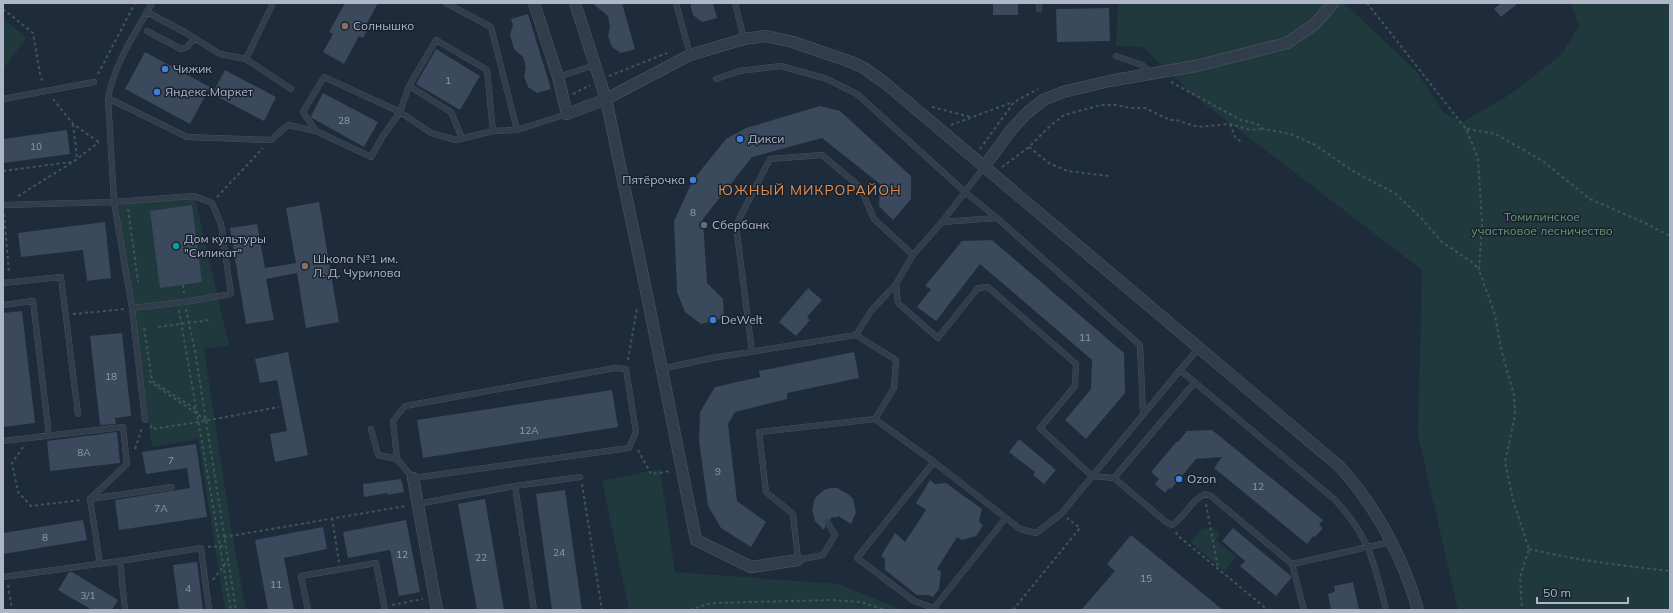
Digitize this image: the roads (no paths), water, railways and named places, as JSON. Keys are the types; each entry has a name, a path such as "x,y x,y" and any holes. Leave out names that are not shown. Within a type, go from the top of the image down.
{"street":[{"path":"534,3 558,78 566,114 606,99 689,50 744,39 766,36 793,42 824,52 864,68 885,83 1339,466 1356,484 1372,506 1407,578 1418,610"},
{"path":"575,3 606,99 696,540 751,567 798,560"},
{"path":"984,167 1011,130 1027,113 1044,100 1063,92 1152,73 1196,66 1287,44 1315,24 1333,3"},
{"path":"412,478 437,610"}],"lane":[{"path":"145,420 132,308 114,202 108,98 110,87 122,56 152,3"},
{"path":"246,59 273,3"},
{"path":"446,3 491,27 517,130"},
{"path":"676,3 689,50"},
{"path":"735,3 744,39"},
{"path":"147,12 195,38 220,54 246,59 291,88"},
{"path":"147,31 181,48 187,47 195,38"},
{"path":"108,98 187,137 271,140 288,125 316,131 371,157 383,136 400,112 409,86 436,40 487,70 493,131"},
{"path":"1116,56 1142,65 1152,73"},
{"path":"558,78 595,66"},
{"path":"716,79 738,71 781,66 826,79 856,94 965,192 997,218 1140,345 1143,414"},
{"path":"316,131 303,112 324,77 400,112 431,133 456,140 493,131 517,130 566,114"},
{"path":"3,99 94,82"},
{"path":"409,86 451,112 462,138"},
{"path":"752,352 736,225 770,159 822,155 860,187 874,219 913,255"},
{"path":"856,335 871,311 896,284 913,255 942,222 984,167"},
{"path":"3,205 114,202 194,196 212,203 221,224 231,294 181,303 132,308"},
{"path":"942,222 997,218"},
{"path":"3,283 61,277 78,414"},
{"path":"896,284 898,303 938,338 978,288 988,287 1076,364 1075,386 1040,428 1092,476 1114,478 1166,522 1172,525 1179,520 1199,497 1205,494 1211,496 1292,564 1304,610"},
{"path":"3,305 33,301 49,436"},
{"path":"662,369 752,352 856,335 896,360 894,388 874,419"},
{"path":"828,523 835,535 823,554 798,560 793,514 766,492 759,432 874,419 934,462 1005,519 1020,529 1036,533 1061,514 1199,348"},
{"path":"615,368 626,370 636,432 629,448 412,478 397,459 393,421 405,406 615,368"},
{"path":"1180,370 1334,499 1347,512 1368,547 1376,566 1386,610"},
{"path":"1114,478 1195,382"},
{"path":"3,441 123,427 127,464 90,499"},
{"path":"371,429 378,456 397,459"},
{"path":"934,462 857,558 914,601 934,608 1005,519"},
{"path":"417,504 515,486 580,477"},
{"path":"515,486 534,610"},
{"path":"90,499 172,487"},
{"path":"90,499 100,564"},
{"path":"1292,564 1390,542"},
{"path":"5,577 201,548 209,610"},
{"path":"120,561 125,610"},
{"path":"308,610 301,576 376,563 384,608"}],"place":[{"name":"Солнышко","path":"345,26"},
{"name":"Чижик","path":"165,69"},
{"name":"Яндекс.Маркет","path":"157,92"},
{"name":"Дикси","path":"740,139"},
{"name":"Пятёрочка","path":"693,180"},
{"name":"Сбербанк","path":"704,225"},
{"name":"Дом культуры \"Силикат\"","path":"176,246"},
{"name":"Школа №1 им. Л. Д. Чурилова","path":"305,266"},
{"name":"DeWelt","path":"713,320"},
{"name":"Ozon","path":"1179,479"}],"district":[{"name":"ЮЖНЫЙ МИКРОРАЙОН","path":"810,190"}],"park label":[{"name":"Томилинское участковое лесничество","path":"1542,224"}]}
